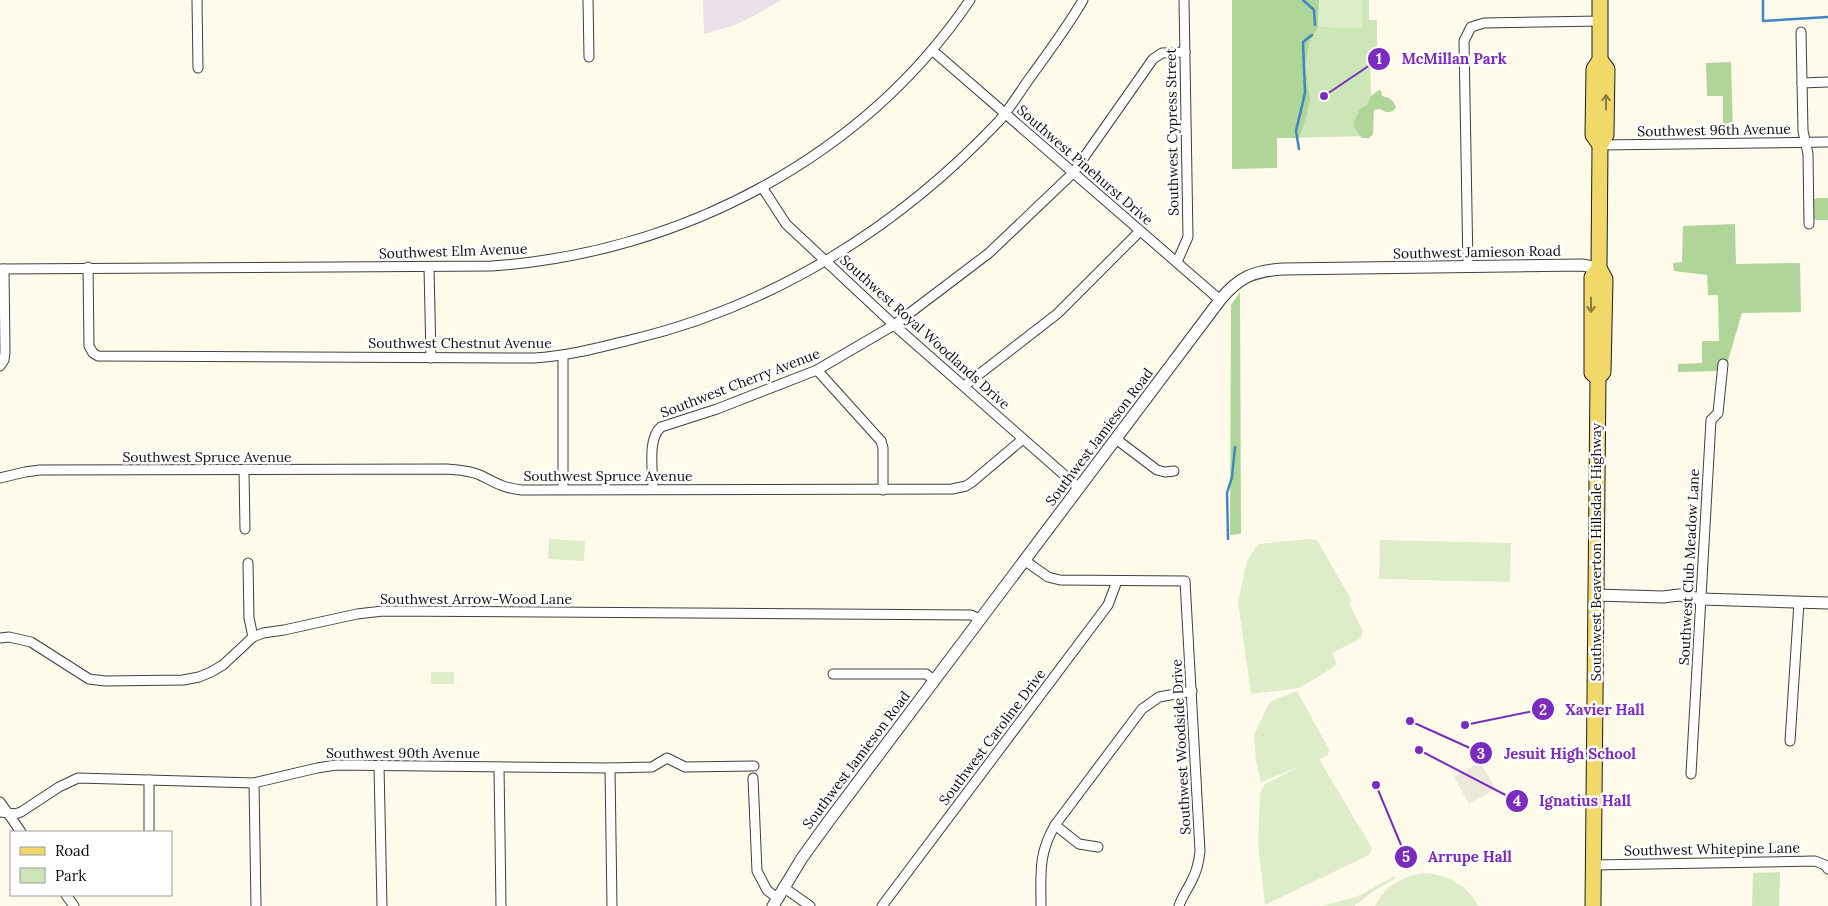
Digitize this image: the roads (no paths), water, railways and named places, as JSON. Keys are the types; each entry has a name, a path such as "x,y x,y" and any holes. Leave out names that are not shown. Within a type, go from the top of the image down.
{"main road":[{"name":"Southwest Beaverton Hillsdale Highway","path":"1593,906 1598,378 1592,373 1592,277 1599,268 1600,145 1593,135 1593,126 1594,69 1600,60 1600,0"}],"street":[{"path":"197,0 198,68"},
{"path":"588,0 589,57"},
{"name":"Southwest Elm Avenue","path":"2,269 88,267 429,268 516,264 564,258 635,241 696,219 762,187 805,161 853,125 895,89 932,50 970,0"},
{"name":"Southwest Chestnut Avenue","path":"88,267 89,346 93,353 98,356 534,358 563,355 654,335 729,309 826,262 862,239 933,184 1005,113 1072,20 1083,0"},
{"name":"Southwest Cypress Street","path":"1177,262 1188,237 1184,0"},
{"path":"1468,267 1464,41 1471,27 1484,23 1600,21"},
{"path":"1802,32 1803,131 1808,154 1809,224"},
{"name":"Southwest Pinehurst Drive","path":"932,50 1220,300"},
{"name":"Southwest Cherry Avenue","path":"653,489 653,439 661,427 717,409 817,370 894,325 989,253 1073,173 1153,59 1162,53 1185,52"},
{"path":"1802,83 1828,82"},
{"name":"Southwest 96th Avenue","path":"1600,145 1828,142"},
{"name":"Southwest Royal Woodlands Drive","path":"762,187 786,224 826,262 894,325 1079,488"},
{"path":"964,386 1057,314 1140,231"},
{"name":"Southwest Jamieson Road","path":"775,902 823,828 1024,560 1220,300 1243,278 1266,270 1582,265 1599,268"},
{"path":"429,268 431,358"},
{"path":"0,366 4,360 5,352 2,269"},
{"path":"563,355 563,489"},
{"name":"Southwest Club Meadow Lane","path":"1691,774 1711,420 1718,413 1723,364"},
{"path":"817,370 881,440 883,448 883,490"},
{"name":"Southwest Spruce Avenue","path":"0,478 40,470 244,471 447,469 466,470 507,489 522,490 952,489 966,486 1023,439"},
{"path":"1116,439 1157,470 1174,472"},
{"path":"244,471 245,529"},
{"path":"1024,560 1048,577 1060,580 1116,580"},
{"path":"0,638 9,637 31,642 90,679 145,681 199,677 223,665 253,636 249,618 248,563"},
{"name":"Southwest Woodside Drive","path":"1116,580 1185,581 1200,851 1198,865 1192,880 1181,898 1179,906"},
{"name":"Southwest Caroline Drive","path":"882,906 1108,605 1116,580"},
{"path":"1596,595 1663,597 1670,601 1678,602 1701,599 1828,603"},
{"path":"1790,741 1799,602"},
{"name":"Southwest Arrow-Wood Lane","path":"253,636 357,614 383,611 971,615 980,619"},
{"path":"832,674 926,674 934,680"},
{"path":"1041,906 1041,859 1047,840 1055,825 1142,710 1159,696 1192,692"},
{"name":"Southwest 90th Avenue","path":"4,813 21,812 59,787 78,778 254,783 336,765 610,768 652,767 667,758 685,767 754,766"},
{"path":"379,765 382,906"},
{"path":"499,767 501,906"},
{"path":"610,768 612,906"},
{"path":"753,778 757,871 775,902"},
{"path":"149,780 149,831"},
{"path":"254,783 256,906"},
{"path":"0,802 4,813 21,831"},
{"path":"1055,825 1079,844 1098,847"},
{"name":"Southwest Whitepine Lane","path":"1593,865 1815,861 1825,865 1828,869"},
{"path":"783,887 810,906"}],"waterway":[{"path":"1303,0 1314,10 1315,25"},
{"path":"1763,0 1763,21 1828,17"},
{"path":"1299,149 1296,131 1305,93 1303,42 1312,35"},
{"path":"1228,539 1227,493 1232,477 1235,447"}],"place":[{"name":"McMillan Park","path":"1324,96"},
{"name":"Jesuit High School","path":"1410,721"},
{"name":"Xavier Hall","path":"1465,725"},
{"name":"Ignatius Hall","path":"1419,750"},
{"name":"Arrupe Hall","path":"1376,785"}]}
